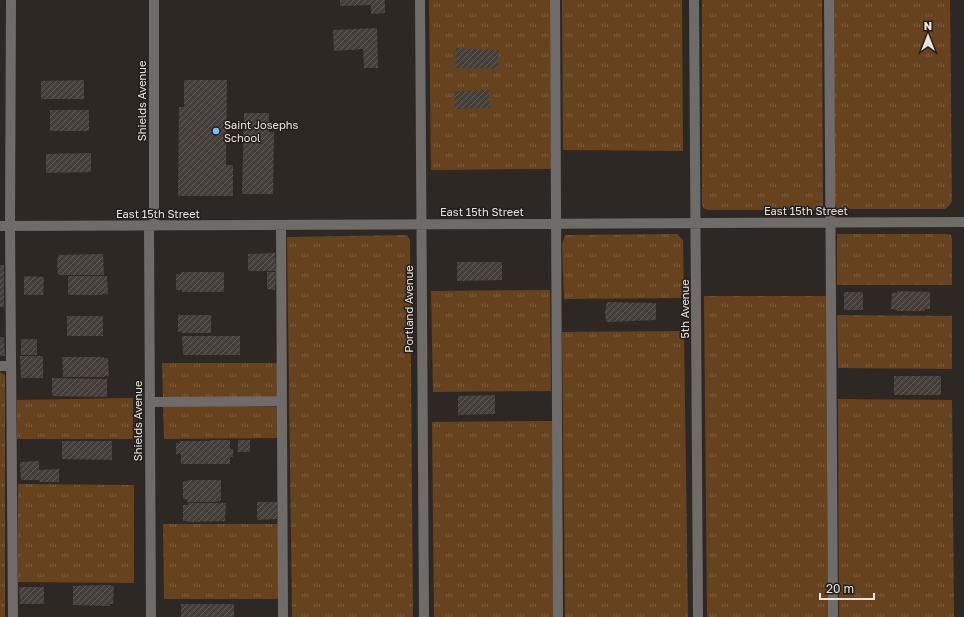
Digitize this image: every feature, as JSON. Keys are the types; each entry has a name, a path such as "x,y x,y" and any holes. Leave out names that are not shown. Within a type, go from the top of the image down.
{"street":[{"path":"11,0 5,226 11,366 13,617"},
{"name":"Shields Avenue","path":"151,617 150,402 154,0"},
{"name":"Portland Avenue","path":"420,0 424,617"},
{"path":"555,0 558,617"},
{"name":"5th Avenue","path":"694,0 697,223 698,617"},
{"path":"829,0 832,617"},
{"name":"East 15th Street","path":"5,226 964,222"},
{"path":"281,225 283,617"},
{"path":"0,366 11,366"},
{"path":"150,402 282,402"}],"green space":[{"path":"429,0 550,0 551,169 431,170"},
{"path":"562,0 682,0 683,151 563,150"},
{"path":"702,0 822,0 823,210 708,210 703,208"},
{"path":"833,0 950,0 952,201 945,209 837,209 835,202"},
{"path":"677,234 683,240 684,298 564,299 562,245 565,235"},
{"path":"837,234 951,235 952,285 837,285"},
{"path":"407,235 410,240 413,617 292,617 287,237"},
{"path":"550,290 551,391 433,392 431,291"},
{"path":"704,296 826,296 828,617 707,617"},
{"path":"837,315 952,316 952,369 838,368"},
{"path":"684,331 688,617 565,617 562,332"},
{"path":"162,363 279,363 279,398 163,397"},
{"path":"0,372 5,375 5,617 0,617"},
{"path":"133,398 133,439 17,439 17,400"},
{"path":"838,399 952,400 954,617 839,617"},
{"path":"163,404 278,407 278,438 164,439"},
{"path":"553,421 554,617 434,617 432,422"},
{"path":"18,484 134,485 134,583 18,582"},
{"path":"163,524 280,524 280,599 164,599"}],"building":[{"path":"340,0 385,0 385,13 371,14 371,5 340,6"},
{"path":"377,28 378,68 364,68 363,49 334,51 333,30"},
{"path":"456,48 499,50 498,69 455,68"},
{"path":"84,80 84,99 41,99 41,81"},
{"path":"184,80 227,80 226,165 233,165 233,196 178,196 179,107 184,107"},
{"path":"489,90 490,108 455,109 455,91"},
{"path":"50,110 89,110 89,131 50,131"},
{"path":"244,113 269,113 269,132 274,132 273,194 242,194"},
{"path":"91,153 91,172 46,173 46,154"},
{"path":"275,253 276,271 248,271 248,254"},
{"path":"103,254 104,275 58,275 58,255"},
{"path":"457,262 502,262 502,280 457,281"},
{"path":"0,265 4,265 4,307 0,307"},
{"path":"181,272 224,272 224,292 182,292 182,290 176,290 176,274 181,274"},
{"path":"267,272 276,272 275,290 267,289"},
{"path":"24,276 44,277 43,295 24,295"},
{"path":"68,276 107,276 108,294 68,295"},
{"path":"897,291 930,292 930,309 925,309 925,311 897,311 891,309 892,293 897,293"},
{"path":"844,292 863,292 863,310 844,310"},
{"path":"607,302 656,303 656,320 606,322 605,313"},
{"path":"178,315 211,315 211,333 178,332"},
{"path":"67,316 103,316 103,336 67,336"},
{"path":"182,336 240,336 240,355 183,355"},
{"path":"0,337 4,337 5,356 0,356"},
{"path":"21,339 37,339 37,355 21,355"},
{"path":"20,356 43,356 43,378 21,378"},
{"path":"62,357 108,358 109,376 63,377"},
{"path":"894,376 941,376 941,395 894,395"},
{"path":"52,378 107,379 107,397 52,396"},
{"path":"495,395 495,414 458,415 458,396"},
{"path":"230,440 230,449 233,449 233,457 230,457 230,464 181,464 181,454 176,454 176,443 180,443 180,441"},
{"path":"238,440 250,440 250,452 238,452"},
{"path":"62,441 112,441 112,460 62,459"},
{"path":"39,461 39,470 59,469 59,482 21,480 20,462"},
{"path":"189,480 221,480 221,500 216,502 187,502 187,499 183,499 183,482"},
{"path":"257,502 277,502 277,519 257,520"},
{"path":"188,503 226,503 225,521 183,521 183,505 188,505"},
{"path":"73,586 114,586 113,604 109,604 110,606 73,605"},
{"path":"19,587 44,587 44,604 20,604"},
{"path":"181,604 234,604 234,617 181,617"}],"place":[{"name":"Saint Josephs School","path":"216,131"}]}
